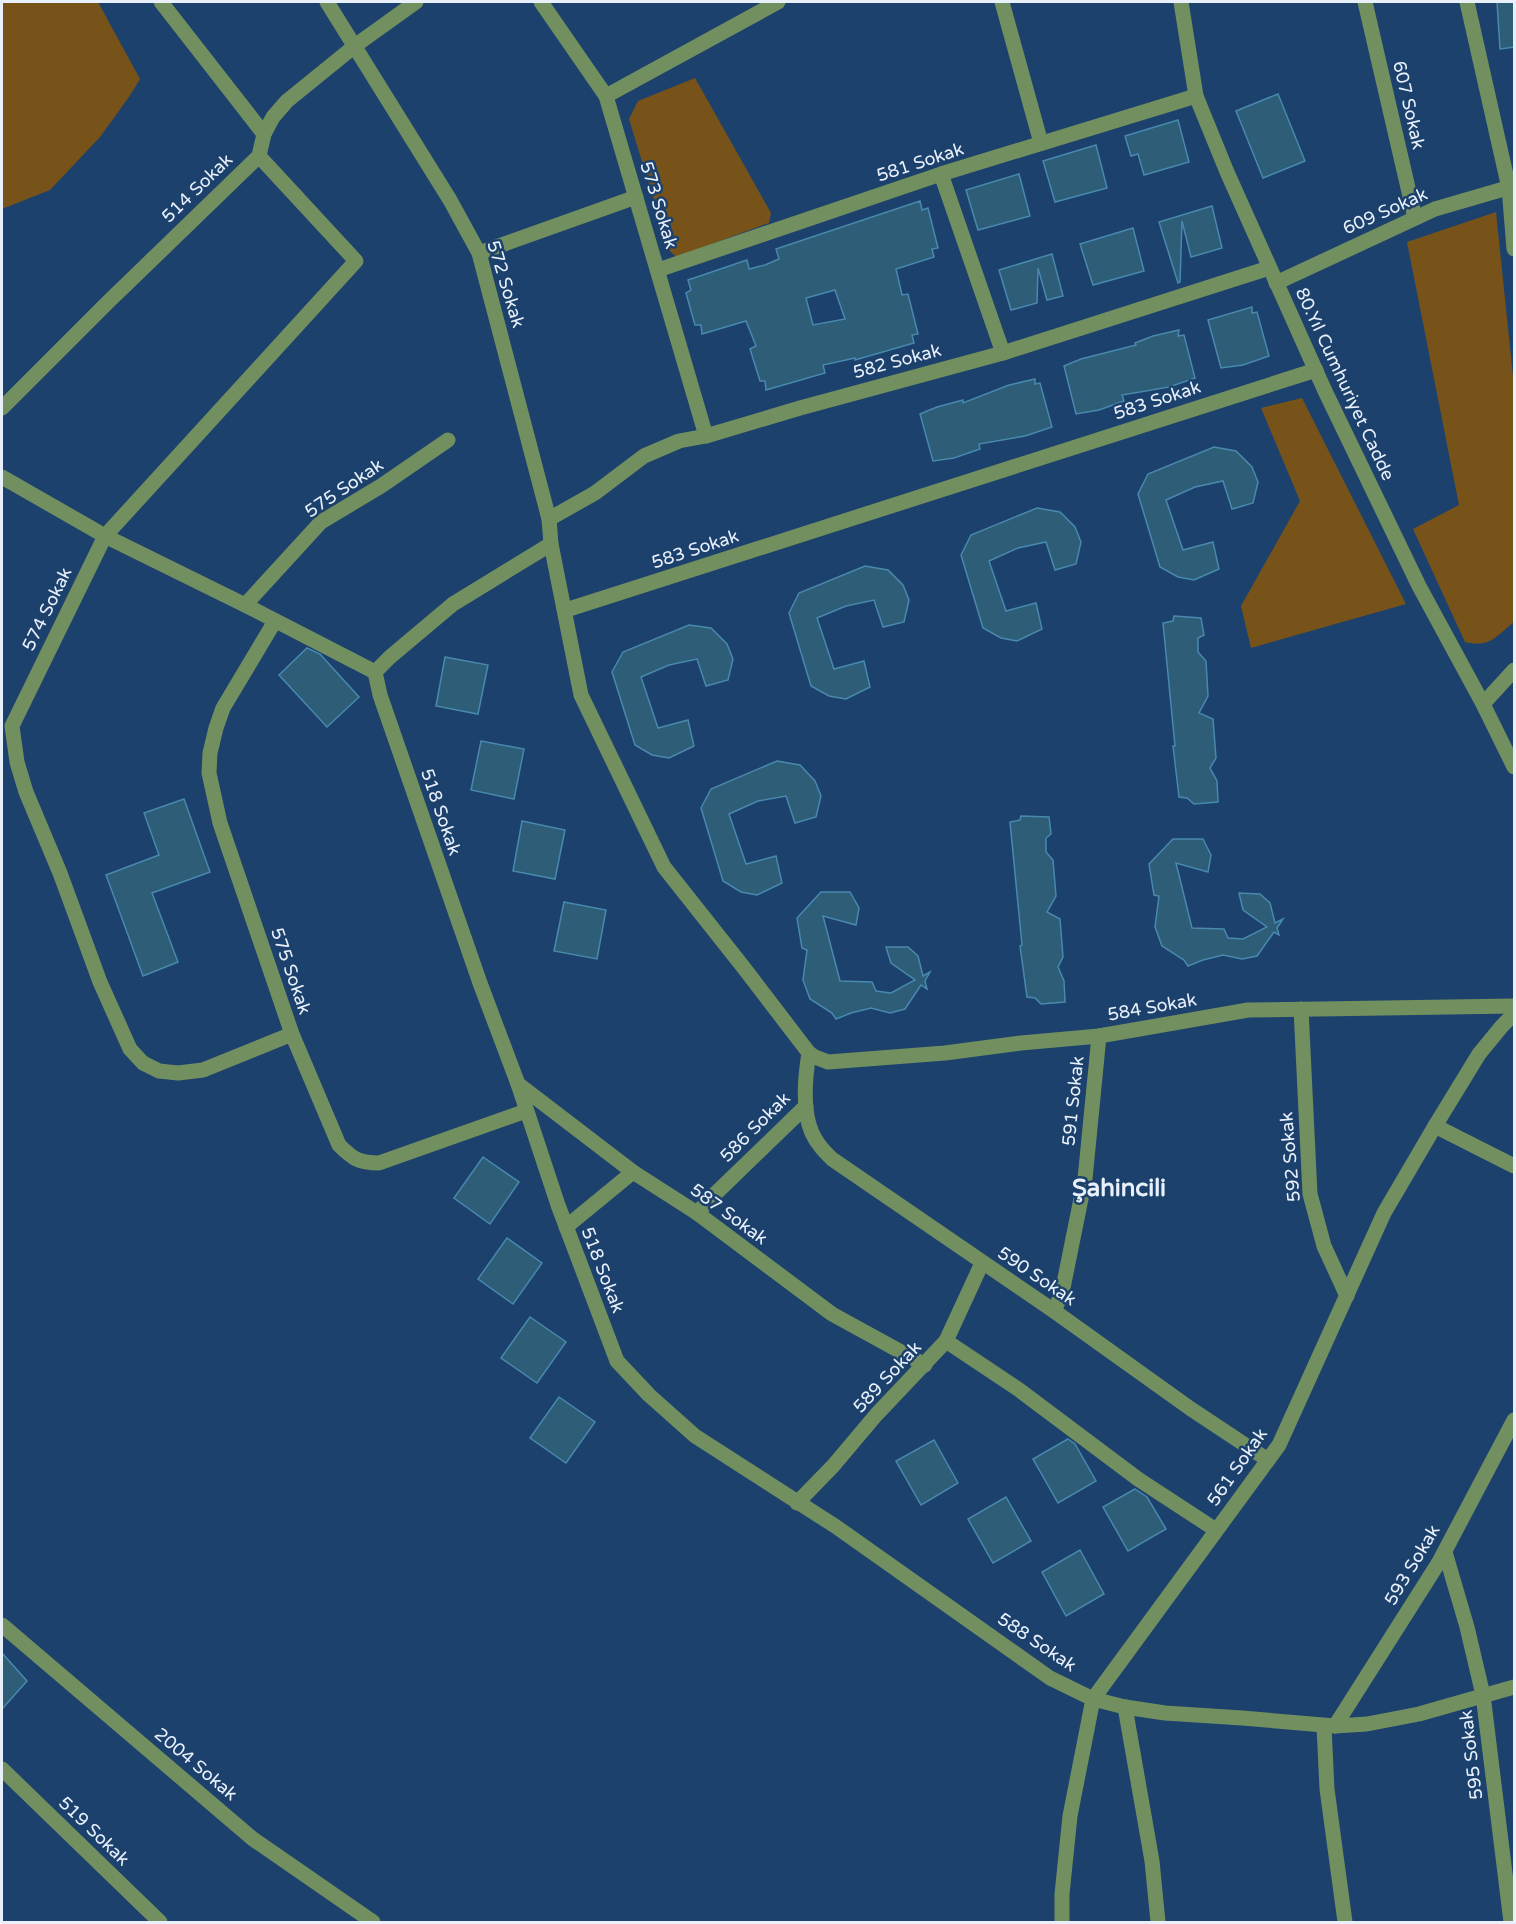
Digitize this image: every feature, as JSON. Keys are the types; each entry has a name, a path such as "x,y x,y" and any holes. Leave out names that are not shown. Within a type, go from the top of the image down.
{"street":[{"path":"161,2 264,134"},
{"name":"572 Sokak","path":"327,2 356,45 450,200 479,253 549,519 551,544 566,610"},
{"name":"514 Sokak","path":"2,408 137,273 260,156 264,134 273,117 287,101 356,45 417,2"},
{"name":"573 Sokak","path":"541,2 606,96 706,436"},
{"path":"606,96 778,2"},
{"path":"1002,2 1041,143"},
{"name":"80.Yıl Cumhuriyet Cadde","path":"1181,2 1196,96 1269,268 1419,586 1484,704 1515,767"},
{"name":"607 Sokak","path":"1365,2 1415,218"},
{"path":"1467,2 1512,187 1515,249"},
{"name":"581 Sokak","path":"658,270 941,174 1196,96"},
{"name":"574 Sokak","path":"260,156 356,261 105,536 12,726 17,762 26,792 60,873 100,982 130,1049 143,1063 159,1071 178,1073 202,1070 292,1034"},
{"path":"941,174 1003,353"},
{"name":"609 Sokak","path":"1276,283 1435,208 1512,187"},
{"path":"479,253 636,197"},
{"name":"582 Sokak","path":"549,519 595,493 644,456 679,441 706,436 1003,353 1269,268"},
{"name":"583 Sokak","path":"566,610 1316,370"},
{"name":"575 Sokak","path":"245,605 321,522 381,486 448,440"},
{"path":"2,477 105,536 375,672 453,604 551,544"},
{"path":"566,610 581,695 664,867 806,1050"},
{"name":"575 Sokak","path":"275,621 223,708 214,736 209,773 220,823 292,1034 339,1146 352,1158 364,1162 379,1162 526,1111"},
{"path":"1484,704 1515,670"},
{"name":"518 Sokak","path":"375,672 391,727 518,1084 566,1227 616,1361"},
{"name":"584 Sokak","path":"806,1050 828,1062 945,1053 1021,1042 1099,1036 1248,1010 1515,1006"},
{"name":"592 Sokak","path":"1301,1009 1310,1194 1324,1246 1347,1296"},
{"name":"561 Sokak","path":"1062,1923 1062,1894 1070,1816 1093,1699 1279,1445 1384,1213 1479,1054 1515,1014"},
{"name":"591 Sokak","path":"1054,1311 1062,1293 1085,1179 1099,1036"},
{"name":"586 Sokak","path":"698,1214 713,1196 806,1106 806,1050"},
{"name":"587 Sokak","path":"518,1084 633,1172 698,1214 832,1314 925,1365"},
{"name":"590 Sokak","path":"806,1106 811,1131 820,1147 832,1160 1268,1460"},
{"path":"1435,1126 1515,1166"},
{"path":"566,1227 633,1172"},
{"name":"589 Sokak","path":"798,1503 946,1341 982,1263"},
{"path":"946,1341 1018,1389 1138,1479 1216,1530"},
{"name":"588 Sokak","path":"616,1361 649,1395 695,1436 835,1526 1050,1678 1093,1699 1165,1713 1329,1726 1367,1724 1419,1714 1515,1687"},
{"name":"593 Sokak","path":"1329,1726 1445,1552 1515,1420"},
{"name":"595 Sokak","path":"1445,1552 1467,1627 1483,1695 1511,1923"},
{"name":"2004 Sokak","path":"2,1625 253,1839 373,1923"},
{"path":"1125,1707 1152,1862 1158,1923"},
{"path":"1329,1726 1327,1789 1345,1923"},
{"name":"519 Sokak","path":"2,1769 160,1923"}],"shaded area":[{"path":"2,2 98,2 140,79 100,137 50,190 2,209"},
{"path":"695,78 771,213 769,223 676,257 669,250 629,119 638,101"},
{"path":"1496,212 1514,386 1514,622 1497,637 1481,644 1465,642 1413,529 1459,505 1407,242"},
{"path":"1302,398 1406,604 1251,648 1241,606 1300,501 1261,408"}],"building":[{"path":"1497,2 1515,2 1515,47 1500,49"},
{"path":"1278,94 1305,161 1263,178 1236,111"},
{"path":"1178,120 1189,162 1144,175 1138,154 1131,156 1125,136"},
{"path":"1096,145 1107,188 1055,202 1043,161"},
{"path":"1019,174 1030,216 978,230 966,190"},
{"path":"920,201 922,210 928,208 938,248 932,249 934,257 896,269 902,295 908,294 918,334 912,335 914,343 855,360 855,358 823,365 825,373 766,390 765,381 760,381 750,349 756,346 746,321 702,334 701,325 695,325 686,293 691,290 688,280 747,260 749,269 765,265 779,259 776,249","holes":["835,290 845,319 813,325 806,298"]},
{"path":"1212,206 1222,248 1191,257 1182,221 1180,282 1178,283 1159,222"},
{"path":"1133,228 1144,271 1093,285 1080,244"},
{"path":"1052,254 1063,296 1047,300 1038,268 1037,303 1011,310 999,270"},
{"path":"1252,307 1252,313 1257,312 1269,356 1243,365 1221,368 1208,320"},
{"path":"1179,330 1178,336 1184,335 1195,378 1169,387 1122,395 1124,401 1099,410 1076,414 1064,366 1081,359 1136,345 1135,343 1153,336"},
{"path":"1035,379 1035,384 1040,383 1052,427 1025,436 979,444 980,449 954,458 933,461 920,414 963,400 963,403 1009,385"},
{"path":"1214,447 1236,451 1252,467 1258,482 1253,503 1232,509 1223,481 1195,487 1166,500 1183,550 1213,542 1219,569 1194,580 1178,577 1160,567 1138,494 1148,474"},
{"path":"1037,508 1060,512 1075,527 1081,542 1076,564 1055,570 1046,542 1018,548 989,561 1006,611 1036,603 1042,629 1017,641 1001,638 983,628 961,555 971,535"},
{"path":"865,566 888,570 903,585 909,600 904,622 883,627 874,600 846,606 817,618 834,669 864,661 870,687 846,699 829,696 811,686 789,613 799,593"},
{"path":"1174,616 1201,618 1204,635 1198,638 1198,652 1206,661 1208,696 1199,713 1213,719 1216,758 1210,768 1217,781 1218,802 1194,804 1187,798 1179,797 1163,623 1173,621"},
{"path":"689,625 711,628 727,644 733,659 728,680 706,686 697,659 669,665 641,677 658,728 688,720 694,746 669,758 652,755 635,745 612,672 623,652"},
{"path":"307,648 320,654 359,697 327,727 279,675"},
{"path":"445,657 488,665 478,714 436,706"},
{"path":"481,741 524,749 514,799 471,790"},
{"path":"777,761 800,765 815,781 821,796 816,817 795,823 786,796 758,801 729,814 746,864 776,856 782,883 757,895 741,892 723,881 701,808 711,789"},
{"path":"184,799 210,872 152,893 178,962 143,976 106,875 159,855 144,813"},
{"path":"1021,816 1049,817 1051,834 1046,838 1046,852 1053,860 1056,896 1047,912 1060,919 1063,957 1058,967 1064,981 1065,1002 1041,1004 1035,998 1027,997 1020,946 1022,945 1010,822 1020,820"},
{"path":"522,821 565,830 555,879 513,871"},
{"path":"1173,839 1203,839 1211,855 1208,872 1176,863 1192,928 1224,929 1228,938 1243,939 1267,927 1243,910 1239,893 1260,894 1270,903 1275,923 1283,919 1277,928 1279,935 1274,932 1257,956 1242,959 1223,955 1188,966 1184,960 1162,946 1155,927 1159,896 1154,895 1149,864"},
{"path":"821,892 850,892 859,908 856,925 823,916 840,981 872,982 876,991 891,993 915,980 891,963 886,947 908,947 918,956 923,976 930,972 925,981 927,989 921,985 905,1009 890,1013 871,1008 836,1019 832,1013 810,999 803,980 807,950 802,948 797,918"},
{"path":"564,902 606,910 597,959 554,951"},
{"path":"483,1157 519,1182 490,1224 454,1198"},
{"path":"507,1238 542,1263 513,1304 478,1279"},
{"path":"530,1317 566,1342 537,1383 501,1358"},
{"path":"559,1397 595,1422 566,1463 530,1438"},
{"path":"1068,1439 1075,1444 1096,1481 1058,1503 1033,1459"},
{"path":"934,1440 958,1483 921,1505 896,1461"},
{"path":"1135,1489 1147,1497 1166,1529 1128,1551 1103,1507"},
{"path":"1006,1497 1031,1541 993,1563 968,1519"},
{"path":"1080,1550 1104,1594 1066,1616 1042,1572"},
{"path":"2,1653 27,1681 2,1709"}],"district":[{"name":"Şahincili","path":"1119,1188"}]}
